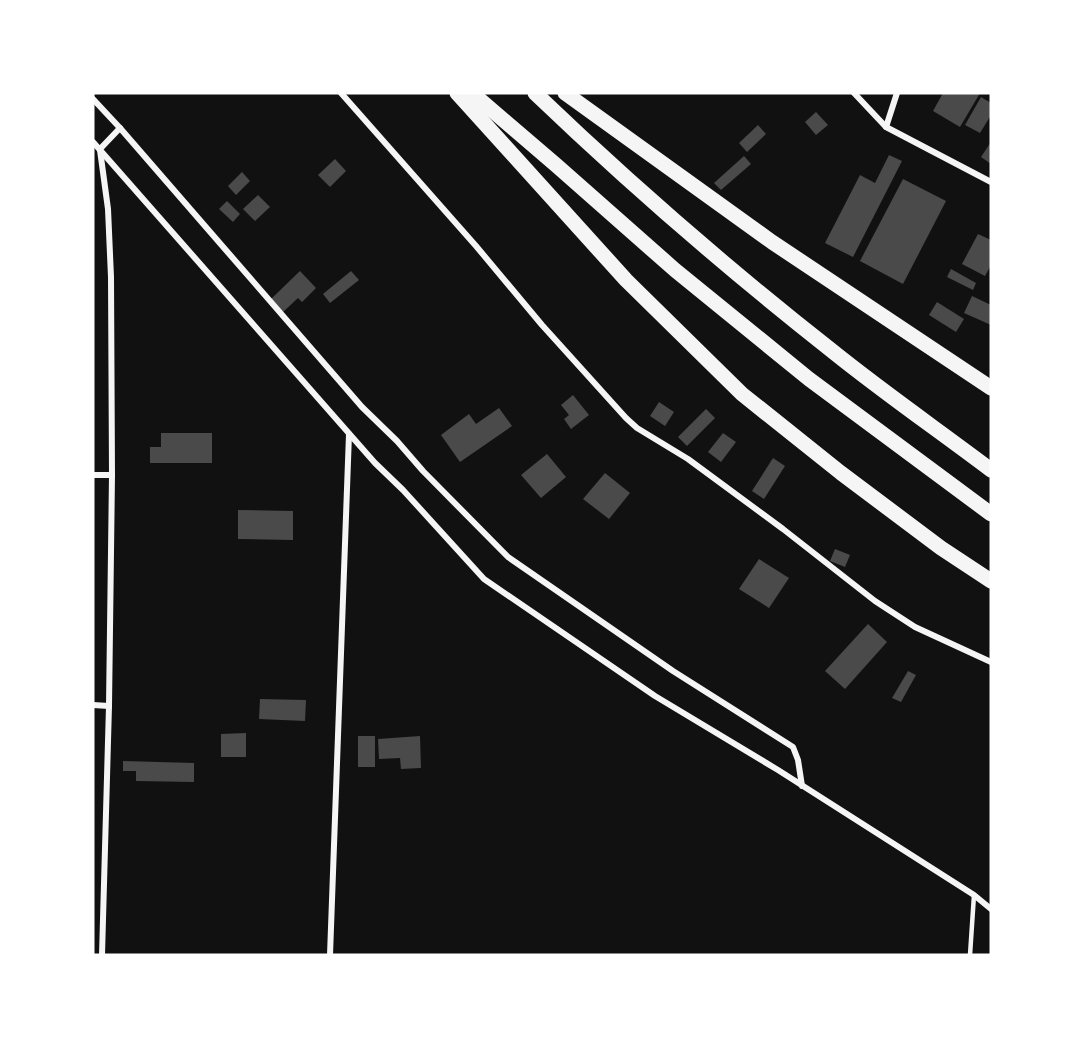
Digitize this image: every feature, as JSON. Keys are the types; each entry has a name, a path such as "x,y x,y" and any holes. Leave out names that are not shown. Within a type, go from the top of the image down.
{"main road":[{"path":"457,93 626,280 742,394 850,480 941,548 991,581"},
{"path":"472,93 675,270 809,379 991,514"},
{"path":"535,93 706,248 832,351 991,470"},
{"path":"565,93 772,242 991,388"}],"street":[{"path":"341,93 476,246 542,325 637,428 688,459 875,601 915,627 991,662"},
{"path":"854,93 886,127 991,182"},
{"path":"886,127 897,93"},
{"path":"93,99 362,407 508,557 673,670 793,747 798,760 802,786"},
{"path":"100,149 120,128"},
{"path":"93,142 349,434 484,579 655,696 974,895 991,909"},
{"path":"93,955 100,955 109,706 112,475 111,277 108,209 100,149"},
{"path":"330,955 349,434"},
{"path":"93,475 112,475"},
{"path":"93,705 109,706"}],"lane":[{"path":"970,955 974,895"}],"building":[{"path":"943,93 980,93 960,127 933,111"},
{"path":"981,97 991,103 991,115 980,133 965,125"},
{"path":"816,112 828,125 816,135 805,122"},
{"path":"758,125 766,134 747,152 739,143"},
{"path":"991,142 991,164 981,157"},
{"path":"889,155 902,161 853,257 825,243 860,175 875,183"},
{"path":"744,156 751,164 721,190 714,183"},
{"path":"335,159 346,171 330,187 318,175"},
{"path":"242,172 250,181 236,195 228,186"},
{"path":"903,179 946,201 903,284 860,261"},
{"path":"258,195 270,207 255,221 243,209"},
{"path":"227,201 240,214 233,222 219,209"},
{"path":"978,234 991,240 991,265 985,276 962,264"},
{"path":"951,269 976,283 973,290 947,277"},
{"path":"300,271 316,288 302,302 298,298 283,312 271,299"},
{"path":"351,271 359,280 330,303 323,294"},
{"path":"972,296 991,305 991,325 964,313"},
{"path":"937,302 964,319 956,332 929,315"},
{"path":"573,395 589,415 571,429 564,419 569,415 561,405"},
{"path":"659,402 674,412 665,426 650,416"},
{"path":"499,408 512,426 460,462 441,435 469,414 476,424"},
{"path":"706,409 715,418 687,446 678,437"},
{"path":"161,433 212,433 212,463 150,463 150,447 161,447"},
{"path":"723,433 736,442 721,462 708,452"},
{"path":"547,454 566,477 541,498 521,475"},
{"path":"773,458 785,466 764,499 752,491"},
{"path":"605,473 630,493 609,519 583,499"},
{"path":"238,510 293,511 293,540 238,539"},
{"path":"835,549 850,555 845,567 830,561"},
{"path":"759,559 789,578 769,608 739,589"},
{"path":"868,624 887,642 845,689 825,671"},
{"path":"908,671 916,675 901,702 892,698"},
{"path":"260,699 306,700 305,721 259,719"},
{"path":"246,733 246,757 221,757 221,734"},
{"path":"358,736 375,736 375,767 358,767"},
{"path":"420,736 421,768 401,769 400,758 379,759 378,739"},
{"path":"123,761 194,763 194,782 136,781 136,771 123,771"}]}
